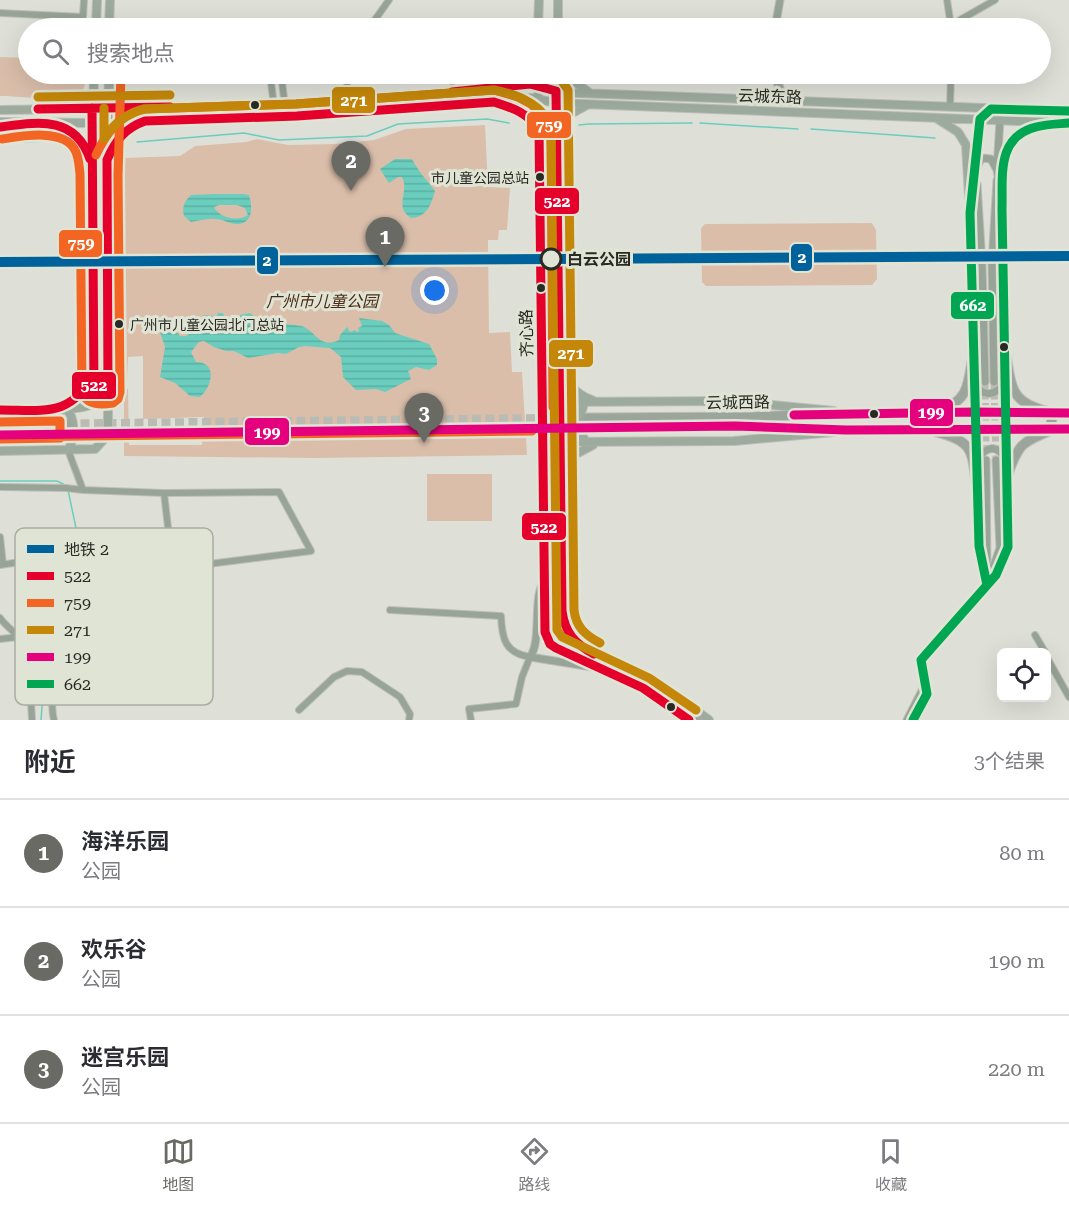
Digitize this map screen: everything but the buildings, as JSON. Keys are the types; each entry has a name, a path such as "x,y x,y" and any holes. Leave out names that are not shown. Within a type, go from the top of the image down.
{"highway":[{"path":"670,693 699,720"}],"main road":[{"path":"96,18 97,0"},
{"path":"109,18 110,0"},
{"path":"539,0 539,18"},
{"path":"557,18 558,0"},
{"path":"0,410 66,409 92,405 94,402 93,84"},
{"path":"0,451 95,449 106,436 108,392 106,175 109,84"},
{"path":"112,84 116,92 134,107"},
{"name":"齐心路","path":"556,84 558,423 563,624 570,639 585,650 633,671 709,720"},
{"path":"578,84 591,93"},
{"path":"764,99 774,84"},
{"path":"778,84 788,101"},
{"name":"云城东路","path":"0,108 38,110 285,106 538,85 556,91 591,93 1064,111"},
{"name":"齐心路","path":"538,85 545,632 547,639 556,648 598,668"},
{"path":"616,105 617,94"},
{"name":"云城东路","path":"0,122 92,123 287,116 526,98 556,103 1069,123"},
{"path":"732,99 732,110"},
{"path":"494,102 519,110 531,118 539,130"},
{"path":"557,135 569,115 589,104"},
{"path":"929,106 932,117 958,132 966,146 970,213"},
{"path":"1002,209 1004,164 1008,144 1025,130 1059,123 1064,111"},
{"path":"107,160 117,138 131,126 145,121"},
{"path":"40,122 69,129 80,137 87,149 92,173"},
{"path":"92,173 102,171 106,175"},
{"path":"1006,355 1011,385 1020,399 1035,408 1053,413 1051,424 1054,429 1023,444 1014,456 1008,474"},
{"path":"922,428 933,421 929,412 949,407 960,399 968,385 973,356"},
{"path":"559,358 564,374 574,390 583,397 599,402"},
{"path":"56,409 80,398 89,386 94,369"},
{"path":"94,392 108,392"},
{"path":"846,430 744,441 592,443 559,442 541,423 559,402 730,401 849,413"},
{"path":"585,402 581,415 581,432 592,443"},
{"path":"66,409 70,412 72,420 73,440 68,450"},
{"name":"云城西路","path":"1069,413 849,413 587,423 846,430 1069,429"},
{"path":"0,425 66,429 0,435"},
{"path":"922,428 955,437 964,443 972,457 976,482"},
{"path":"560,492 560,480 570,460 592,443"},
{"path":"598,668 642,688 688,720"}],"street":[{"path":"0,13 83,16 84,0"},
{"path":"376,18 389,0"},
{"path":"777,18 780,0"},
{"path":"947,0 950,18"},
{"path":"966,18 995,0"},
{"path":"271,84 274,106"},
{"path":"282,84 285,106"},
{"path":"347,84 349,101"},
{"path":"950,107 951,84"},
{"path":"987,585 979,546 976,482 970,213 980,119 991,109 1000,120 992,263 994,382"},
{"name":"云城东路","path":"0,128 40,122"},
{"path":"539,153 557,153"},
{"path":"913,720 926,699 926,683 920,666 922,658 996,575 1008,547 1002,209 997,170 991,159 982,158 976,167 982,264 985,382"},
{"path":"974,384 982,393 991,394 997,392 1006,382"},
{"path":"976,460 984,450 992,448 1000,451 1008,463"},
{"path":"68,450 80,490"},
{"path":"986,460 989,548 987,585"},
{"path":"987,585 1000,548 996,460"},
{"path":"0,487 164,493 279,492 311,551 213,564"},
{"path":"164,493 168,528"},
{"path":"0,537 1,564"},
{"path":"471,720 469,709 516,704 522,677 537,640 539,601 543,581 550,576 561,579"},
{"path":"390,610 501,616 501,632 509,649 519,655 598,668"},
{"path":"0,618 15,634"},
{"path":"1035,635 1043,648"},
{"path":"0,639 15,637"},
{"path":"1051,663 1069,697"},
{"path":"299,710 334,677 347,671 362,672 400,697 411,714 409,720"},
{"path":"907,720 926,683"},
{"path":"31,705 32,720"},
{"path":"53,705 54,720"},
{"path":"688,705 717,720"}],"green space":[{"path":"0,57 18,58 18,84 85,84 81,92 65,97 0,96"},
{"name":"广州市儿童公园","path":"485,125 488,187 510,188 507,230 499,230 498,240 488,240 489,333 510,332 512,372 522,372 527,455 315,458 124,456 124,388 128,389 129,445 202,445 204,417 143,419 143,356 128,357 127,380 124,380 124,158 180,156 195,146 257,139 288,145 335,144 374,140 406,129"},
{"path":"872,223 876,230 877,279 872,285 706,286 702,282 701,228 705,224"},
{"path":"427,474 492,474 492,521 427,521"}],"water":[{"path":"395,159 412,159 435,191 425,213 411,218 403,209 404,183 402,177 389,183 380,169"},
{"path":"191,195 249,195 250,215 241,224 213,219 191,222 184,216 183,210 185,202","holes":["237,205 245,208 248,215 229,218 220,214 214,207"]},
{"path":"218,313 223,313 225,320 228,321 231,317 240,317 240,315 250,313 267,322 301,326 327,342 339,340 347,327 350,332 359,331 358,328 362,326 359,318 382,321 389,325 395,333 429,344 437,359 437,365 429,370 416,367 408,371 411,379 385,392 376,389 356,390 343,377 341,357 330,348 305,346 286,354 278,353 248,358 234,351 214,347 204,341 199,342 191,352 196,362 208,366 210,382 200,397 190,396 175,383 160,377 165,347 159,329 162,323 168,322 180,336 186,336 201,325 203,315 217,316"}],"waterway":[{"path":"137,142 244,133 279,140 367,136 398,124 487,119 509,123"},
{"path":"579,125 692,123"},
{"path":"700,123 798,129"},
{"path":"811,129 935,138"},
{"path":"0,143 69,140"},
{"path":"0,481 57,481 67,486"},
{"path":"68,490 76,528"},
{"path":"41,720 42,705"}],"tunnel":[{"path":"985,382 986,454"},
{"path":"994,382 996,460"},
{"path":"67,424 587,418"},
{"path":"66,433 587,428"}],"metro line":[{"name":"2","path":"0,262 1069,256"}],"transit line":[{"name":"759","path":"2,139 31,135 52,136 69,143 75,150 80,174 82,392 90,402 113,403 118,399 120,392 118,175 121,84"},
{"name":"522","path":"452,92 530,84 556,91 562,611 568,632 581,646 594,654"},
{"name":"271","path":"564,84 568,90 574,610 582,630 600,643"},
{"name":"759","path":"96,155 114,126 127,116 143,109 296,104 494,90 518,97 531,104 544,116 551,129 553,407"},
{"name":"271","path":"104,108 104,139 121,120 145,109 296,104 494,90 511,94 537,107 548,121 551,130 557,630 562,637 649,678 696,710"},
{"name":"271","path":"38,97 170,95"},
{"name":"522","path":"92,108 94,391 108,392 107,160 117,141 132,127 145,121 297,116 494,102 514,109 535,124 539,130 545,632 550,644 556,648 643,688 689,720"},
{"name":"522","path":"38,109 170,107"},
{"name":"662","path":"987,585 979,546 970,213 980,119 991,109 1069,111"},
{"name":"522","path":"0,127 41,123 65,128 75,135 90,159"},
{"name":"662","path":"913,720 927,694 921,660 996,575 1008,547 1002,209 1004,159 1014,139 1023,132 1040,126 1069,123"},
{"name":"522","path":"0,410 43,410 66,404 85,387 93,372"},
{"name":"199","path":"794,415 1069,413"},
{"name":"759","path":"0,422 60,421 60,438 0,439"},
{"name":"199","path":"0,435 735,426 846,430 1069,429"},
{"name":"759","path":"0,437 532,431"}],"place":[{"name":"市儿童公园总站","path":"540,177"},
{"name":"欢乐谷","path":"351,191"},
{"name":"白云公园","path":"551,259"},
{"name":"海洋乐园","path":"385,267"},
{"name":"广州市儿童公园北门总站","path":"119,324"},
{"name":"迷宫乐园","path":"424,443"}]}
